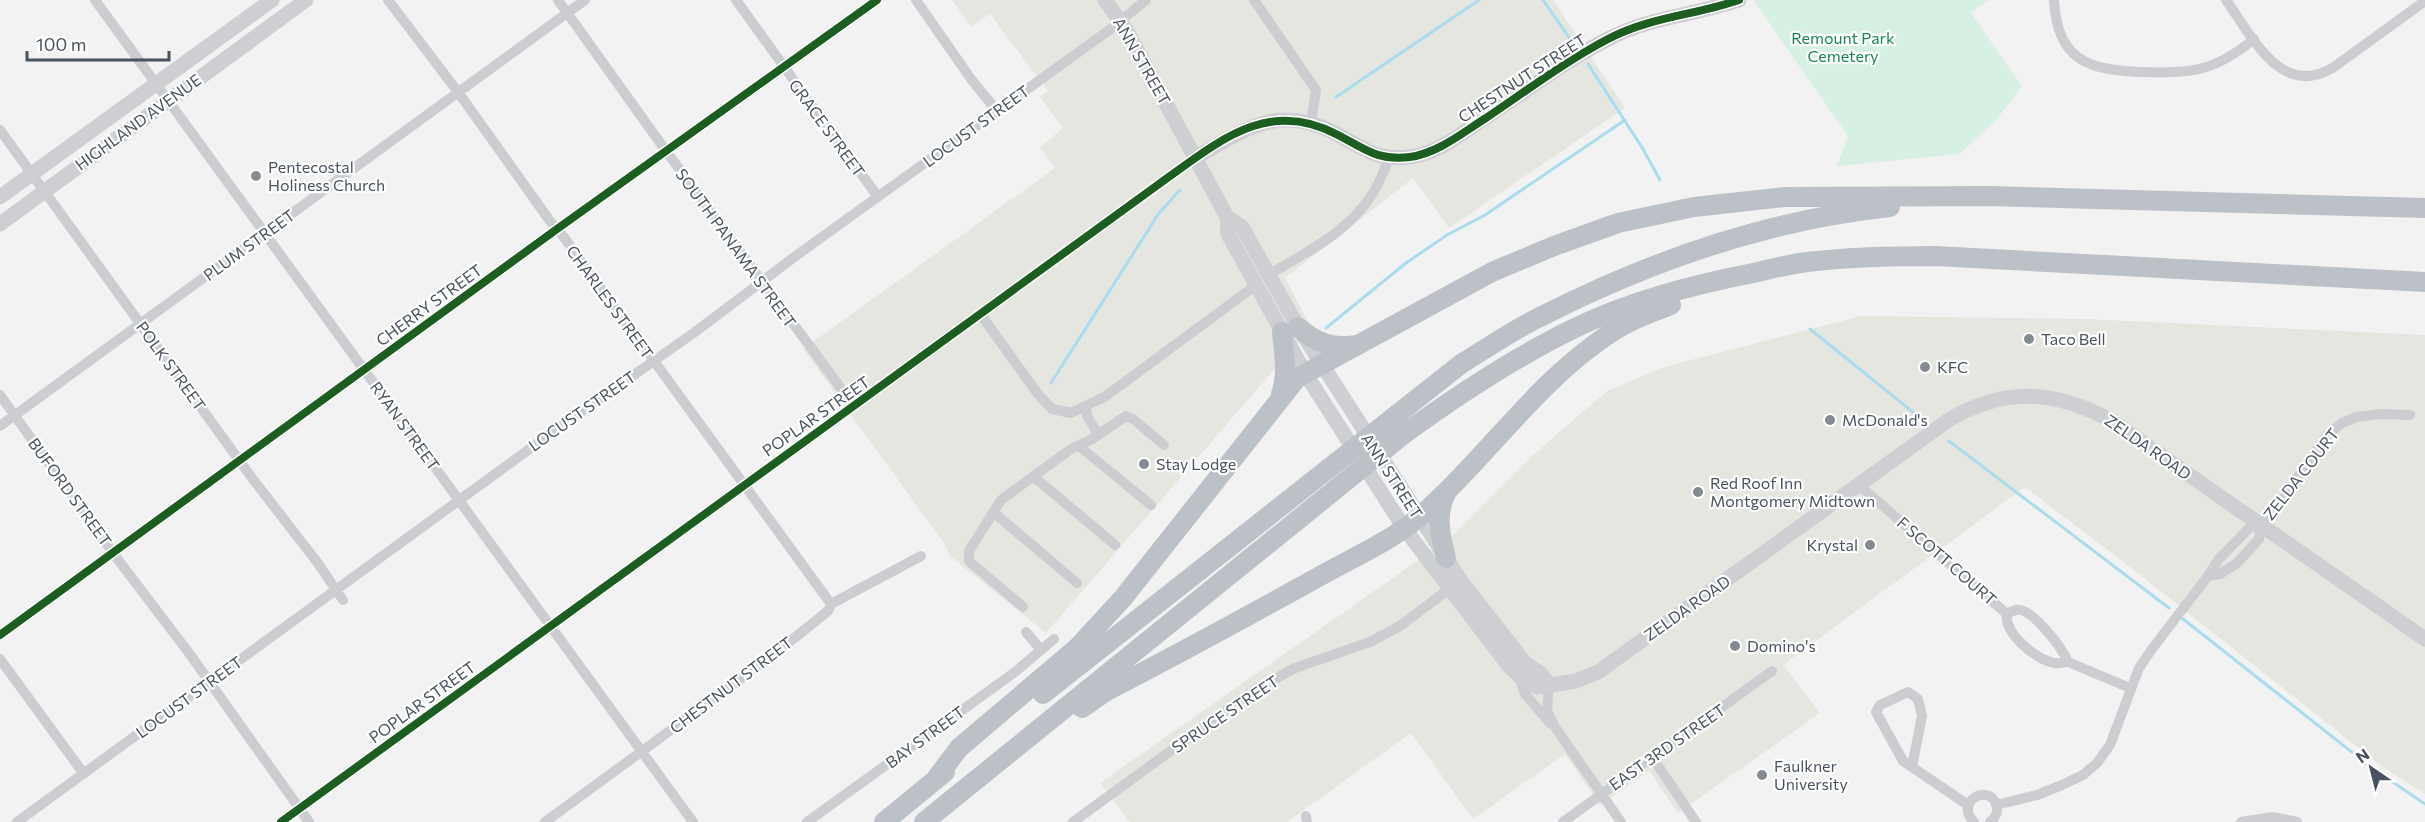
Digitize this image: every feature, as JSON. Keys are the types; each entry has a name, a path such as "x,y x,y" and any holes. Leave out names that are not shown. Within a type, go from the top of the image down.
{"highway":[{"path":"935,780 960,748 1077,648 1123,598 1297,378 1492,272 1554,246 1618,223 1694,207 1785,197 1991,196 2425,208"},
{"path":"884,822 1392,417 1461,364 1537,318 1662,262 1750,233 1799,221 1881,208 1991,196"},
{"path":"929,818 1404,434 1461,393 1576,327 1628,306 1727,278 1806,262 1877,256 1935,256 2425,282"},
{"path":"929,818 1106,692 1258,611 1411,523 1449,487 1515,417 1584,352 1611,332 1727,278"},
{"path":"1277,402 1285,384 1285,363 1290,329 1324,344 1345,347 1360,344"},
{"path":"1446,558 1439,526 1439,511 1449,487"}],"main road":[{"name":"HIGHLAND AVENUE","path":"0,197 272,0"},
{"name":"HIGHLAND AVENUE","path":"0,224 306,0"},
{"name":"ANN STREET","path":"1105,0 1120,22 1227,218 1228,234 1256,285 1290,329"},
{"name":"CHESTNUT STREET","path":"1389,158 1412,157 1439,148 1573,60 1618,34 1646,24 1739,0"},
{"name":"POPLAR STREET","path":"1195,158 1251,126 1280,119 1311,123 1328,129 1375,156 1389,158"},
{"name":"ANN STREET","path":"1227,218 1242,227 1268,275 1290,329 1411,523 1449,589 1519,677"},
{"name":"ZELDA ROAD","path":"1519,677 1537,687 1576,681 1598,672 1965,410 1996,399 2030,395 2072,402 2110,420 2425,639"},
{"name":"ANN STREET","path":"1411,523 1446,558 1525,663 1540,673 1549,684"}],"street":[{"name":"RYAN STREET","path":"95,0 693,822"},
{"name":"CHARLES STREET","path":"388,0 458,92 831,604"},
{"name":"SOUTH PANAMA STREET","path":"558,0 854,406"},
{"name":"PLUM STREET","path":"0,426 585,0"},
{"name":"GRACE STREET","path":"736,0 878,196"},
{"name":"CHERRY STREET","path":"0,635 557,229 877,0"},
{"path":"916,0 971,79 997,111"},
{"name":"LOCUST STREET","path":"18,822 1120,22 1146,0"},
{"path":"1254,0 1316,90 1311,123"},
{"path":"2054,0 2059,30 2069,47 2084,61 2103,69 2192,72 2220,63 2254,39"},
{"path":"2226,0 2254,39 2283,71 2299,77 2315,77 2334,67 2424,3"},
{"name":"POLK STREET","path":"0,130 343,600"},
{"name":"POPLAR STREET","path":"281,822 1195,158"},
{"path":"1268,275 1319,244 1350,220 1371,196 1389,158"},
{"path":"981,315 1038,394 1052,409 1071,413 1097,401 1256,285"},
{"name":"BUFORD STREET","path":"0,395 309,822"},
{"path":"1086,407 1087,416 1098,434"},
{"name":"ZELDA COURT","path":"2130,688 2139,668 2218,560 2249,528 2261,524 2275,510 2327,435 2350,419 2367,414 2410,415"},
{"path":"1023,607 969,561 969,551 1001,500 1123,418 1130,417 1164,446"},
{"path":"1079,446 1151,505"},
{"path":"1034,477 1115,545"},
{"name":"F SCOTT COURT","path":"1859,485 2007,614 2009,628 2022,643 2039,656 2055,663 2068,662 2130,688"},
{"path":"993,512 1077,583"},
{"name":"CHESTNUT STREET","path":"545,822 768,659 828,611 831,604 921,556"},
{"name":"SPRUCE STREET","path":"1073,822 1253,691 1295,669 1370,642 1400,626 1449,589"},
{"name":"F SCOTT COURT","path":"2007,614 2015,610 2023,610 2030,615 2062,648 2068,662"},
{"path":"1026,632 1041,650"},
{"name":"BAY STREET","path":"807,822 1015,672 1054,639"},
{"path":"0,659 84,774"},
{"name":"EAST 3RD STREET","path":"1563,822 1772,671"},
{"name":"ANN STREET","path":"1519,677 1525,693 1556,728 1621,822"},
{"name":"ANN STREET","path":"1549,684 1547,711 1556,728"},
{"path":"1996,805 2037,795 2062,785 2091,768 2110,745 2130,688"},
{"path":"1912,767 1922,716 1918,699 1908,692 1880,705 1876,712 1903,761 1968,805"},
{"path":"1652,757 1696,822"},
{"path":"1974,822 1968,815 1968,805 1974,798 1983,795 1992,799 1996,805 1997,812 1990,822"},
{"path":"2241,822 2272,817 2297,822"}],"shaded area":[{"path":"952,0 1553,0 1625,108 1449,228 1413,178 1285,278 1311,327 1046,633 950,556 944,543 803,349 1055,168 1040,147 1063,128 1040,97 1048,91 990,14 971,26"},
{"path":"1861,316 2087,319 2425,335 2425,794 2384,768 2025,487 1783,665 1820,713 1678,813 1649,771 1600,805 1565,754 1473,819 1411,733 1287,822 1130,822 1100,783 1450,538 1533,455 1607,391 1664,367"}],"green space":[{"name":"Remount Park Cemetery","path":"1989,0 1971,13 2022,86 1997,119 1960,154 1837,166 1848,136 1754,1"}],"waterway":[{"path":"1336,97 1479,0"},
{"path":"1543,0 1575,46"},
{"path":"1588,64 1643,149 1660,180"},
{"path":"1326,328 1406,263 1447,235 1485,215 1625,120"},
{"path":"1051,383 1159,213 1180,190"},
{"path":"1810,329 1919,417"},
{"path":"1949,441 2169,608"},
{"path":"2183,619 2372,768 2425,804"}],"cycle path":[{"path":"0,635 557,229 877,0"},
{"path":"281,822 1170,176 1229,136 1270,122 1292,121 1314,125 1380,155 1399,158 1420,155 1450,142 1561,67 1608,39 1656,21 1739,0"}],"place":[{"name":"Pentecostal Holiness Church","path":"256,176"},
{"name":"Taco Bell","path":"2029,339"},
{"name":"KFC","path":"1925,367"},
{"name":"McDonald's","path":"1830,420"},
{"name":"Stay Lodge","path":"1144,464"},
{"name":"Red Roof Inn Montgomery Midtown","path":"1698,492"},
{"name":"Krystal","path":"1870,545"},
{"name":"Domino's","path":"1735,646"},
{"name":"Faulkner University","path":"1762,775"}]}
